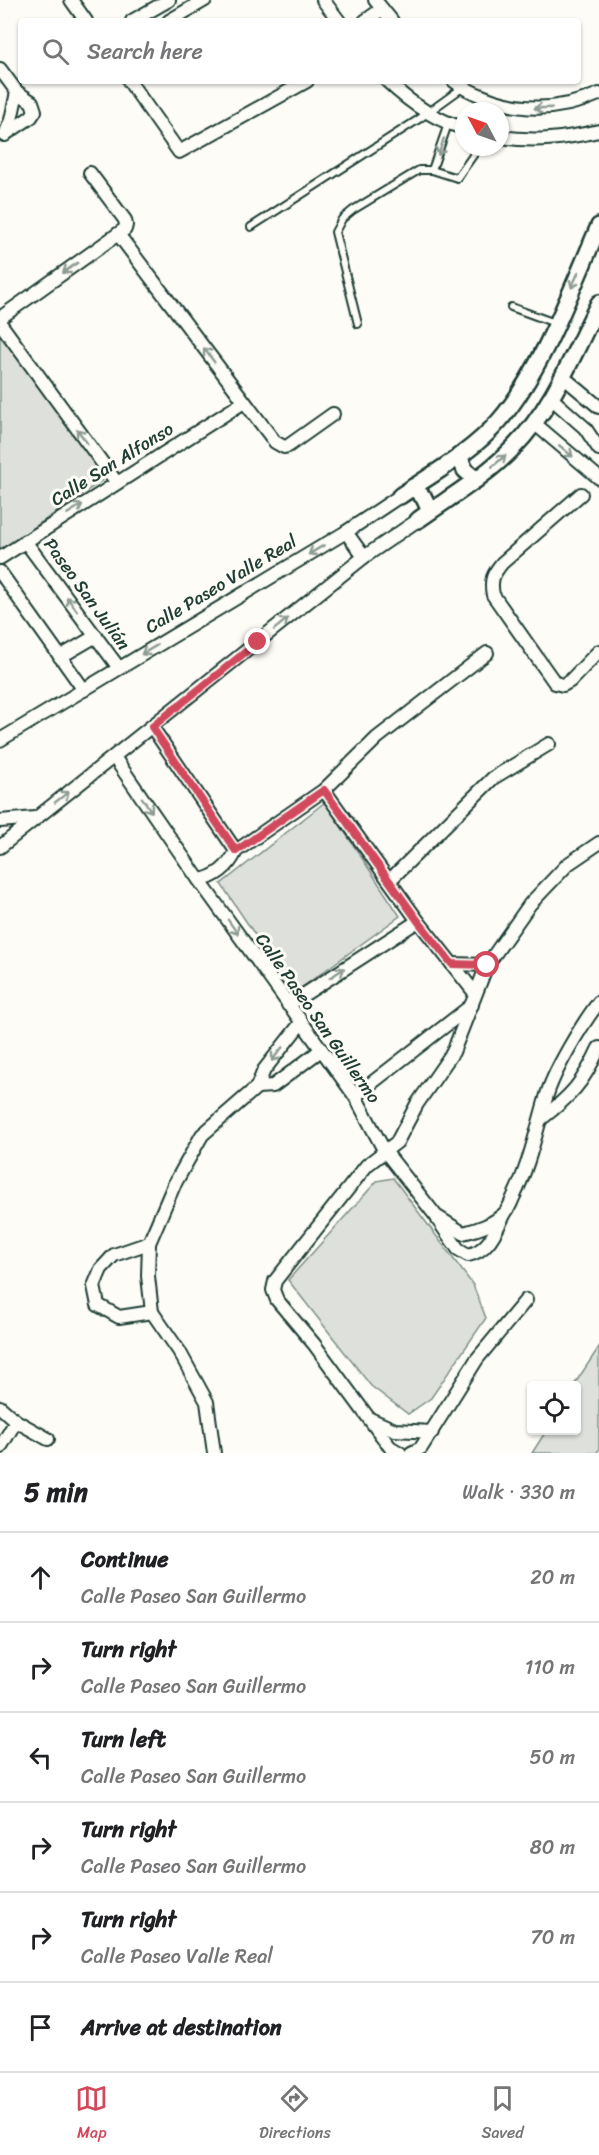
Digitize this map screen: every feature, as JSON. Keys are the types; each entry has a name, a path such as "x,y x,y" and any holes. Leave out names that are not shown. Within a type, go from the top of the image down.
{"street":[{"path":"71,0 84,18"},
{"path":"137,18 169,0"},
{"path":"174,18 205,0"},
{"path":"323,0 337,18"},
{"path":"367,18 379,4 390,18"},
{"path":"0,69 17,92 32,102 35,111 31,117 2,137"},
{"path":"131,84 179,152 302,84"},
{"path":"390,84 427,114 455,126"},
{"path":"458,84 496,102 525,109 558,107 599,94"},
{"path":"2,137 11,120 17,92"},
{"path":"509,138 520,140 564,139 599,131"},
{"path":"0,318 125,230 125,220 90,173"},
{"name":"Calle Paseo Valle Real","path":"0,740 346,532 459,456 492,428 514,401 556,323 599,226"},
{"path":"118,234 275,442 284,447 292,444 333,414"},
{"path":"0,847 364,557 476,480 502,459 534,423 551,398 599,303"},
{"path":"0,323 117,483"},
{"path":"562,376 599,407"},
{"path":"551,398 585,428 599,449"},
{"name":"Calle San Alfonso","path":"0,558 244,402"},
{"path":"534,423 599,478"},
{"path":"459,456 465,470 476,480"},
{"path":"407,491 424,498 424,515"},
{"path":"581,494 502,563 493,574 491,583 493,595 555,683 563,685 570,681 599,651"},
{"path":"346,532 364,557"},
{"name":"Paseo San Julián","path":"25,540 119,668"},
{"path":"0,572 84,690"},
{"path":"60,657 96,636"},
{"path":"199,880 218,873 236,851 324,790 377,738 487,653"},
{"path":"152,727 236,851"},
{"path":"390,880 494,778 549,744"},
{"name":"Calle Paseo San Guillermo","path":"114,757 354,1096 384,1150 436,1216 458,1249 468,1255 477,1253 487,1245 506,1213"},
{"path":"324,790 418,921 452,964 473,999"},
{"path":"0,821 35,818"},
{"path":"400,1453 390,1448 314,1344 276,1300 273,1290 275,1281 356,1178 384,1150 397,1142 414,1109 453,1052 487,965 530,904 568,864 599,843"},
{"path":"288,1005 418,921"},
{"path":"452,964 487,965"},
{"path":"354,1096 473,999"},
{"path":"436,1216 464,1233 483,1229 506,1213 521,1184 552,1082 583,1024 599,1002"},
{"path":"214,1453 207,1402 179,1351 152,1312 148,1276 149,1243 174,1185 202,1135 257,1087 264,1070 301,1023"},
{"path":"541,1119 575,1090 588,1072 599,1048"},
{"path":"257,1087 273,1086 321,1050"},
{"path":"149,1243 114,1255 101,1269 94,1286 99,1305 119,1317 152,1312"},
{"path":"411,1453 421,1448 477,1359 526,1300"},
{"path":"0,1407 16,1421 48,1438"},
{"path":"369,1419 395,1430 432,1432"},
{"path":"0,1448 16,1421"}],"lane":[{"path":"251,227 427,114 458,84"},
{"path":"432,170 448,124"},
{"path":"358,324 335,232 342,219 419,170 432,170 457,178 473,156"},
{"path":"511,307 556,323"}],"shaded area":[{"path":"0,333 107,477 0,551"},
{"path":"325,802 400,916 294,993 221,884"},
{"path":"393,1178 473,1285 486,1318 431,1398 408,1414 371,1386 288,1280 377,1181"},
{"path":"599,1347 599,1450 596,1453 532,1453 543,1435 581,1435 581,1381 577,1381"}],"route":[{"path":"258,642 152,727 236,851 324,790 418,921 452,964 487,965"}]}
